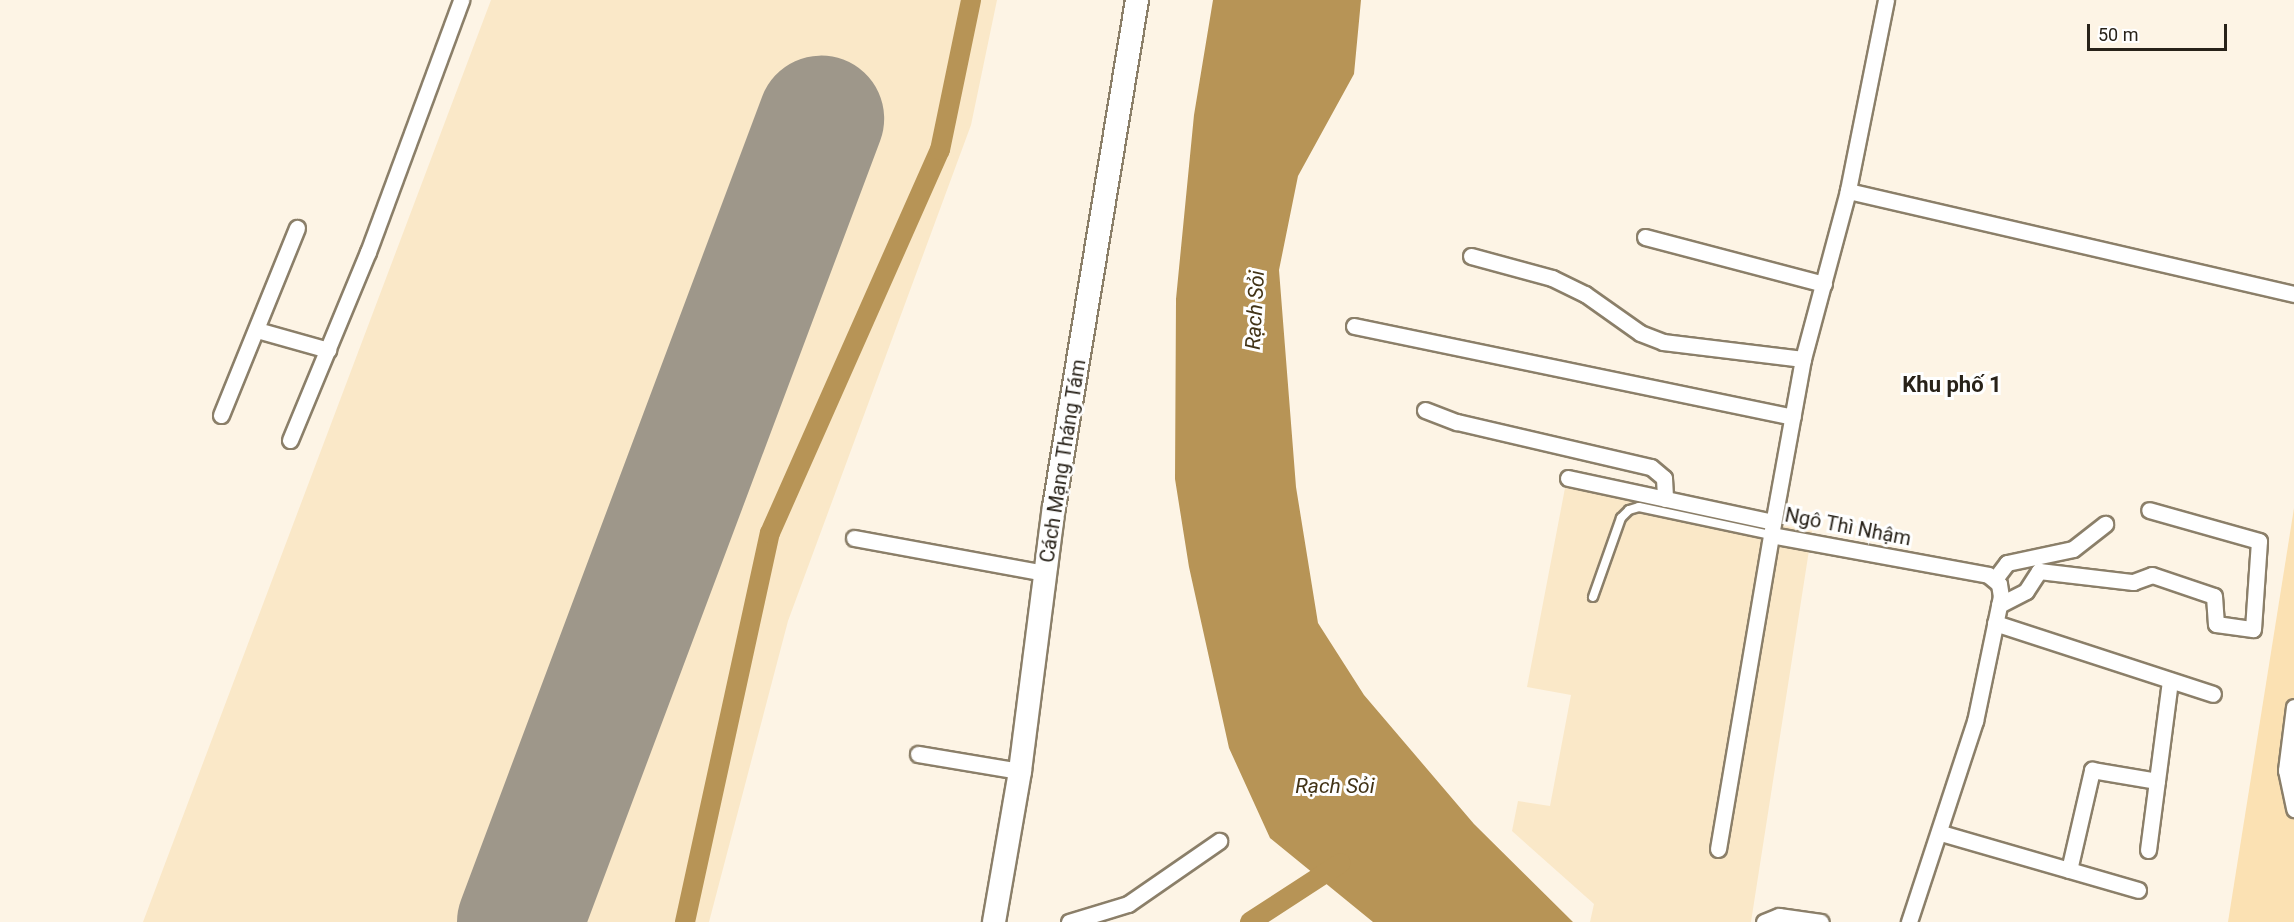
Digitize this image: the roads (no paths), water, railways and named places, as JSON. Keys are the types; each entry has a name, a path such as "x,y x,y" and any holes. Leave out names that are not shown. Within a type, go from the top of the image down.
{"main road":[{"name":"Cách Mạng Tháng Tám","path":"994,922 1020,771 1045,573 1137,0"}],"street":[{"path":"290,440 424,108 461,0"},
{"name":"Ngô Thì Nhậm","path":"1886,0 1848,191 1803,359 1772,529 1995,579"},
{"path":"1848,191 2294,294"},
{"path":"221,415 297,228"},
{"path":"1645,237 1824,284"},
{"path":"1471,256 1552,278 1586,294 1640,333 1663,342 1803,359"},
{"path":"1354,326 1793,417"},
{"path":"256,330 328,350"},
{"path":"1425,410 1457,422 1651,466 1664,478 1665,499"},
{"path":"1568,478 1665,499 1772,529 1718,849"},
{"path":"1999,605 2017,599 2039,571 2133,582 2152,575 2214,596 2216,624 2253,629 2259,541 2149,510"},
{"path":"1909,922 1941,833 1975,721 1999,605 1999,584 1995,579 2007,563 2073,549 2105,524"},
{"path":"854,538 1045,573"},
{"path":"1995,622 2213,694"},
{"path":"2148,850 2170,680"},
{"path":"2294,707 2286,770 2294,809"},
{"path":"918,754 1020,771"},
{"path":"2069,870 2092,770 2097,768 2157,781"},
{"path":"1941,833 2138,890"},
{"path":"1069,922 1128,904 1220,841"},
{"path":"1764,922 1779,916 1821,922"}],"lane":[{"path":"1593,597 1621,518 1629,510 1639,507 1772,529"}],"water":[{"name":"Rạch Sỏi","path":"1213,0 1361,0 1354,74 1298,176 1279,270 1296,487 1318,623 1364,695 1474,824 1573,922 1373,922 1270,838 1229,748 1189,567 1175,479 1176,299 1194,115"}],"waterway":[{"path":"685,922 770,533 940,150 971,0"},
{"path":"1250,922 1341,863"}],"district":[{"name":"Khu phố 1","path":"1952,385"}]}
